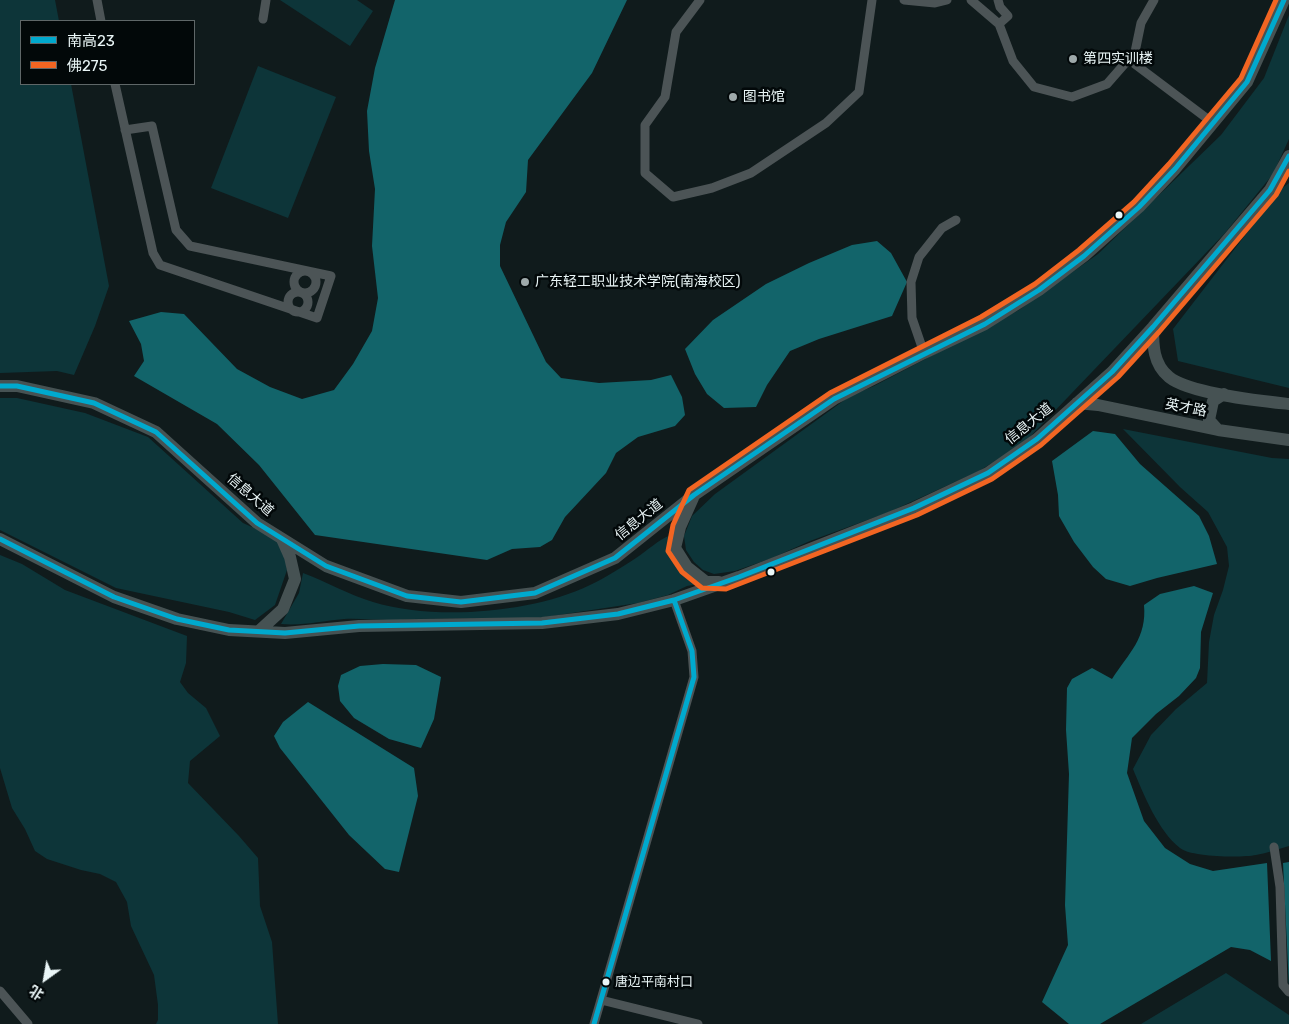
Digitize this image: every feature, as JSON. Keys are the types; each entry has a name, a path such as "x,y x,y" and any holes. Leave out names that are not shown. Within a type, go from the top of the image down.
{"main road":[{"name":"信息大道","path":"0,386 17,386 94,403 156,432 257,523 326,566 407,596 461,602 535,593 615,558 694,496 834,399 985,324 1039,290 1084,256 1140,207 1247,82 1284,0"},
{"name":"信息大道","path":"0,539 123,600 177,619 229,630 285,632 359,626 542,623 618,614 674,600 914,508 988,473 1037,440 1112,372 1153,327 1270,190 1289,156"},
{"path":"1153,327 1153,350 1158,363 1168,377 1192,388 1252,400 1289,404"},
{"path":"1218,430 1209,420 1210,413 1213,401 1224,394"},
{"name":"英才路","path":"1078,403 1098,405 1218,430 1289,440"},
{"path":"694,496 680,527 675,548 688,567 706,582 724,582"},
{"path":"259,631 283,609 295,579 290,557 281,538"}],"street":[{"path":"97,0 101,20"},
{"path":"263,19 266,0"},
{"path":"700,0 676,32 665,97 645,125 645,173 673,197 712,188 751,173 826,123 859,92 872,0"},
{"path":"904,0 935,3 947,0"},
{"path":"971,0 999,24 1013,61 1034,87 1072,97 1107,84 1135,52 1141,23 1154,0"},
{"path":"998,0 1000,7 1008,16 999,24"},
{"path":"1128,59 1213,123"},
{"path":"115,85 125,130 153,254 160,265 295,311 317,318 332,276 309,272 302,271 294,278 296,289 302,292 307,297 308,304 302,311 295,311 290,308 289,299 293,294 302,292 306,293 312,290 316,284 314,276 309,272 190,246 176,230 152,126 125,130"},
{"path":"924,353 912,318 911,282 919,258 942,228 956,220"},
{"path":"594,1024 694,677 692,651 674,600"},
{"path":"1274,847 1280,887 1283,985 1289,992"},
{"path":"0,991 28,1024"},
{"path":"601,1000 698,1024"}],"shaded area":[{"path":"0,0 55,0 59,20 20,20 20,85 71,85 109,286 95,326 74,375 57,371 0,373"},
{"path":"280,0 357,0 373,11 350,46"},
{"path":"1289,15 1289,139 1273,174 1225,233 1025,442 979,471 889,512 810,541 772,558 735,571 714,574 703,570 694,562 686,550 684,536 692,516 715,494 850,396 874,386 1019,310 1098,254 1221,135 1264,78"},
{"path":"258,66 336,97 288,218 211,188"},
{"path":"1289,183 1289,388 1178,361 1173,329 1280,190"},
{"path":"0,398 17,398 85,413 148,437 243,523 283,541 287,570 275,605 255,620 229,612 116,588 0,530"},
{"path":"1123,429 1272,458 1289,459 1289,846 1249,856 1216,856 1186,851 1172,841 1158,822 1133,769 1151,735 1176,709 1207,683 1209,642 1214,615 1229,566 1227,547 1208,512 1180,487"},
{"path":"671,535 674,557 687,575 698,584 638,603 539,618 344,619 304,624 281,624 299,593 303,573 364,599 398,608 453,612 483,611 512,608 567,595 607,576 657,542"},
{"path":"0,555 22,564 65,590 187,636 186,663 180,682 188,693 206,708 220,736 190,761 188,783 258,858 260,906 272,942 278,1024 156,1024 158,1020 158,1005 154,975 131,926 127,902 116,882 100,874 47,859 35,851 25,829 12,808 0,768"},
{"path":"1226,973 1289,1015 1289,1024 1141,1024"}],"water":[{"path":"395,0 627,0 592,73 528,160 526,192 506,222 500,245 500,266 546,362 561,378 599,383 651,380 671,375 682,397 685,415 675,426 638,437 616,453 606,473 565,517 552,540 540,547 512,549 487,560 315,535 259,465 217,424 134,376 144,361 141,344 129,321 161,312 184,314 237,369 270,387 302,399 334,390 353,364 372,331 378,298 372,246 375,189 369,151 367,111 375,68"},
{"path":"877,241 891,253 907,282 892,316 819,339 790,351 767,385 756,407 724,408 707,394 695,374 685,349 713,320 766,284 809,263 852,245"},
{"path":"1093,431 1115,434 1140,464 1199,516 1209,536 1217,564 1130,586 1106,579 1093,567 1074,542 1059,516 1058,495 1052,461"},
{"path":"1194,586 1213,593 1201,632 1200,668 1196,678 1179,696 1156,714 1132,738 1127,773 1144,821 1165,848 1190,864 1213,871 1267,863 1271,961 1250,950 1231,947 1100,1024 1069,1024 1042,1002 1068,945 1065,905 1069,774 1066,730 1067,688 1072,679 1092,668 1112,679 1136,645 1140,636 1143,627 1144,605 1160,594"},
{"path":"383,664 416,665 441,677 434,719 421,748 389,739 354,718 340,701 338,686 341,675 360,666"},
{"path":"308,702 414,768 418,796 399,872 385,869 349,835 280,748 274,736 283,722"},
{"path":"1289,862 1289,986 1283,863"}],"transit line":[{"name":"佛275","path":"1276,0 1241,78 1169,164 1134,202 1079,250 1035,284 981,317 830,393 689,490 673,525 668,551 682,572 702,588 726,589 917,515 992,479 1041,445 1118,377 1276,195 1289,171"},
{"name":"南高23","path":"0,386 17,386 94,403 156,432 257,523 326,566 407,596 461,602 535,593 615,558 694,495 834,399 985,324 1039,290 1084,256 1139,207 1175,169 1247,82 1284,0"},
{"name":"南高23","path":"0,539 114,597 177,619 229,630 285,633 359,626 542,623 618,614 674,600 739,577 914,508 988,473 1037,439 1112,372 1153,327 1270,190 1289,156"},
{"name":"南高23","path":"594,1024 694,677 692,651 674,600"}],"place":[{"name":"第四实训楼","path":"1073,59"},
{"name":"图书馆","path":"733,97"},
{"name":"广东轻工职业技术学院(南海校区)","path":"525,282"},
{"name":"唐边平南村口","path":"606,982"}]}
